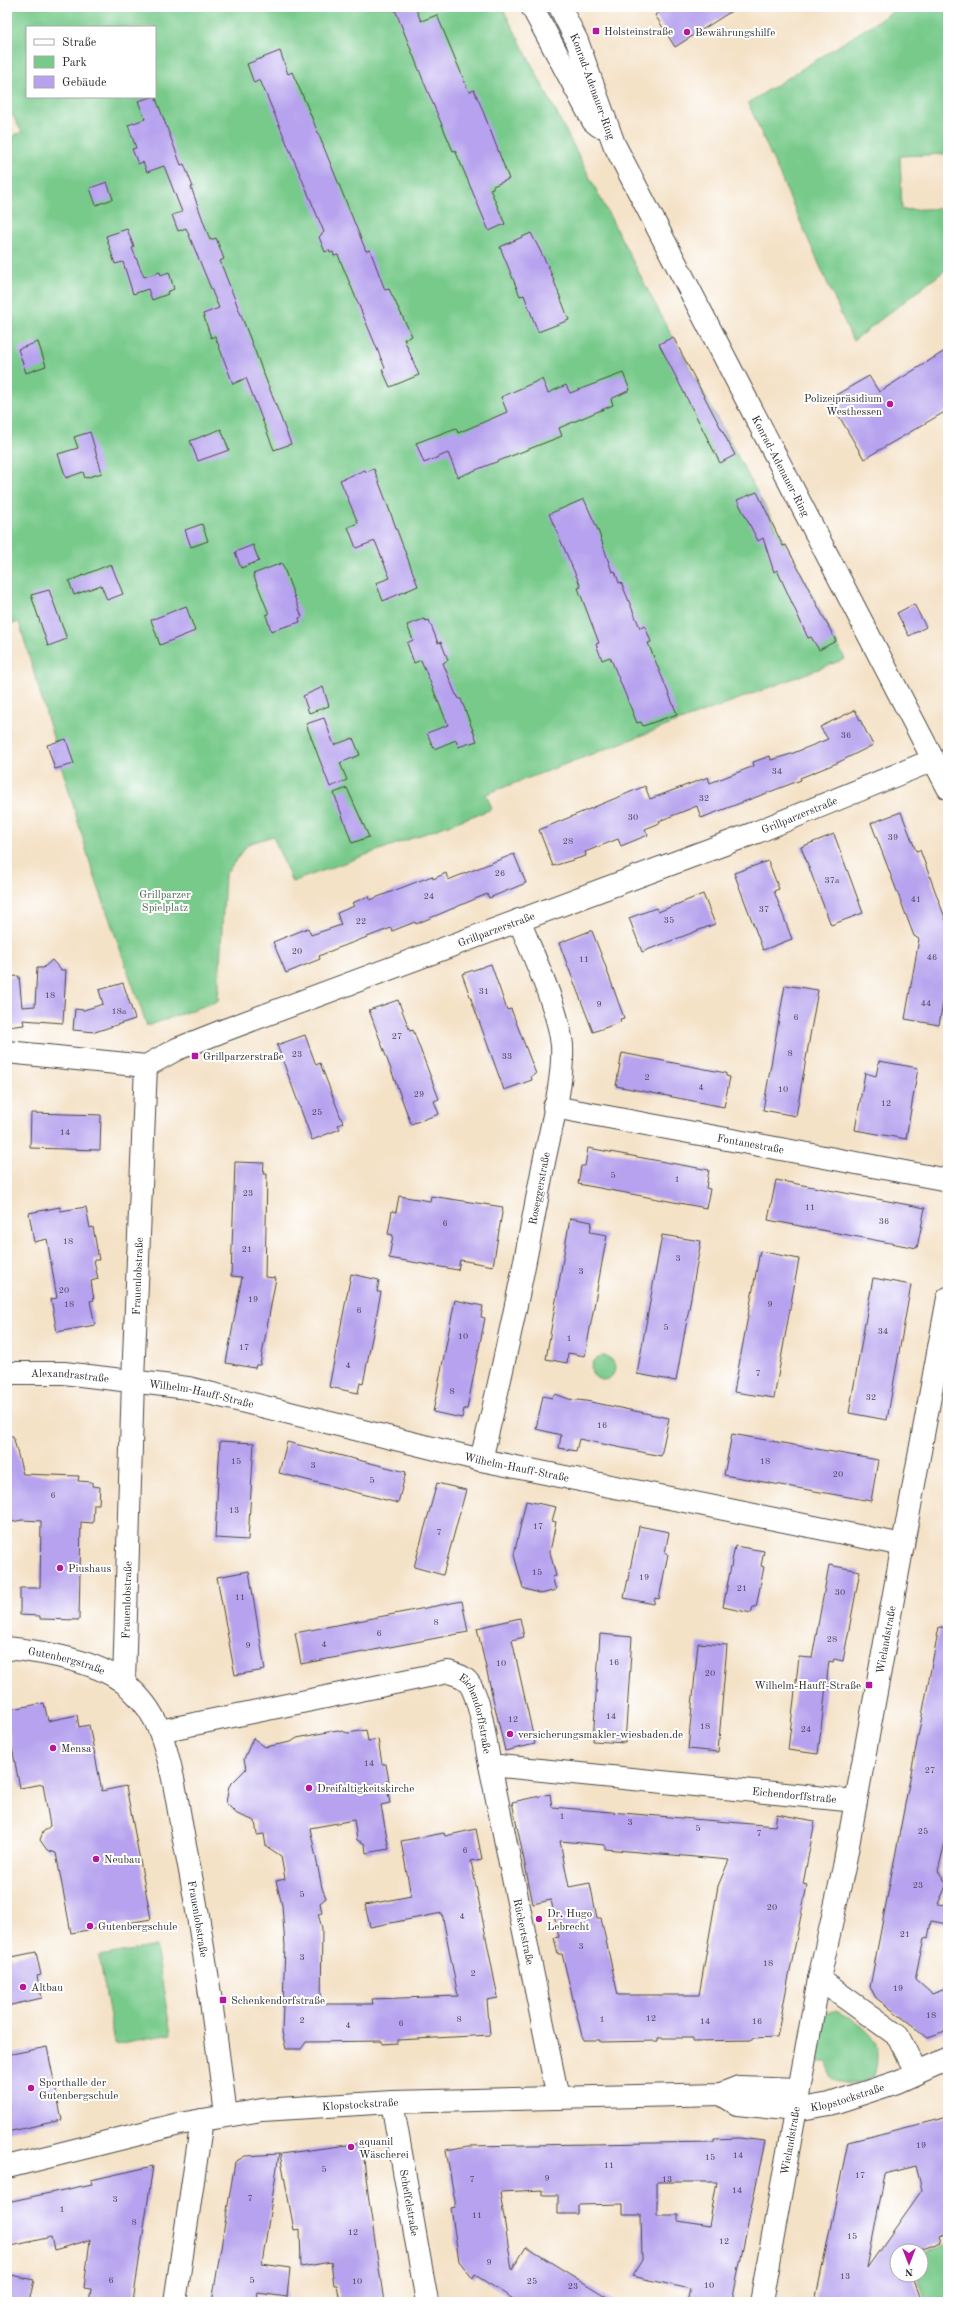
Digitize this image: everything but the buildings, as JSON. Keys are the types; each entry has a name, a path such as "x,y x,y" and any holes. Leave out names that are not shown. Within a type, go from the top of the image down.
{"street":[{"name":"Konrad-Adenauer-Ring","path":"532,7 593,120 614,144"},
{"name":"Konrad-Adenauer-Ring","path":"560,7 580,48 614,144 948,788"},
{"name":"Grillparzerstraße","path":"146,1066 177,1049 225,1030 757,832 933,760"},
{"name":"Roseggerstraße","path":"482,1460 514,1322 554,1106 560,1071 562,1045 551,1004 519,920"},
{"path":"7,1052 146,1066"},
{"name":"Frauenlobstraße","path":"146,1066 133,1380 124,1682 145,1704 160,1731 169,1760 200,1916 226,2115"},
{"name":"Fontanestraße","path":"554,1106 948,1180"},
{"name":"Wielandstraße","path":"761,2302 797,2099 856,1801 948,1298"},
{"name":"Alexandrastraße","path":"7,1373 64,1373 133,1380"},
{"name":"Wilhelm-Hauff-Straße","path":"133,1380 196,1390 482,1460 903,1545"},
{"name":"Gutenbergstraße","path":"7,1648 54,1656 86,1665 124,1682"},
{"name":"Eichendorffstraße","path":"160,1731 448,1672 458,1674 466,1679 475,1692 490,1765 856,1801"},
{"name":"Rückertstraße","path":"490,1765 558,2098"},
{"path":"820,1979 898,2036 916,2072"},
{"name":"Klopstockstraße","path":"7,2167 202,2120 262,2110 392,2102 721,2094 739,2087 830,2104 897,2082 916,2072 948,2059"},
{"name":"Scheffelstraße","path":"392,2102 428,2301"},
{"path":"175,2302 202,2120"}],"green space":[{"name":"Grillparzer Spielplatz","path":"7,7 502,7 655,304 809,588 845,659 486,794 492,809 292,882 273,836 248,844 225,875 218,1001 147,1026 91,866 19,622 7,626 7,138 22,132 7,106"},
{"path":"900,7 948,7 948,154 900,156 902,210 948,208 948,268 853,341 748,103"},
{"path":"603,1356 612,1359 615,1368 612,1377 603,1380 594,1377 591,1368 594,1359"},
{"path":"156,1946 171,2034 115,2044 99,1956"},
{"path":"836,2010 865,2028 875,2041 877,2062 874,2076 864,2081 852,2084 841,2083 832,2077 828,2062 814,2062 822,2016"},
{"path":"948,2244 948,2302 926,2302 920,2283 929,2283 929,2251"}],"place":[{"name":"Holsteinstraße","path":"596,31"},
{"name":"Bewährungshilfe","path":"687,32"},
{"name":"Polizeipräsidium Westhessen","path":"890,404"},
{"name":"Grillparzerstraße","path":"195,1056"},
{"name":"Piushaus","path":"60,1568"},
{"name":"Wilhelm-Hauff-Straße","path":"869,1685"},
{"name":"versicherungsmakler-wiesbaden.de","path":"510,1734"},
{"name":"Mensa","path":"53,1748"},
{"name":"Dreifaltigkeitskirche","path":"309,1788"},
{"name":"Neubau","path":"96,1859"},
{"name":"Dr. Hugo Lebrecht","path":"539,1919"},
{"name":"Gutenbergschule","path":"90,1926"},
{"name":"Altbau","path":"23,1987"},
{"name":"Schenkendorfstraße","path":"223,2000"},
{"name":"Sporthalle der Gutenbergschule","path":"31,2088"},
{"name":"aquanil Wäscherei","path":"351,2147"}]}
